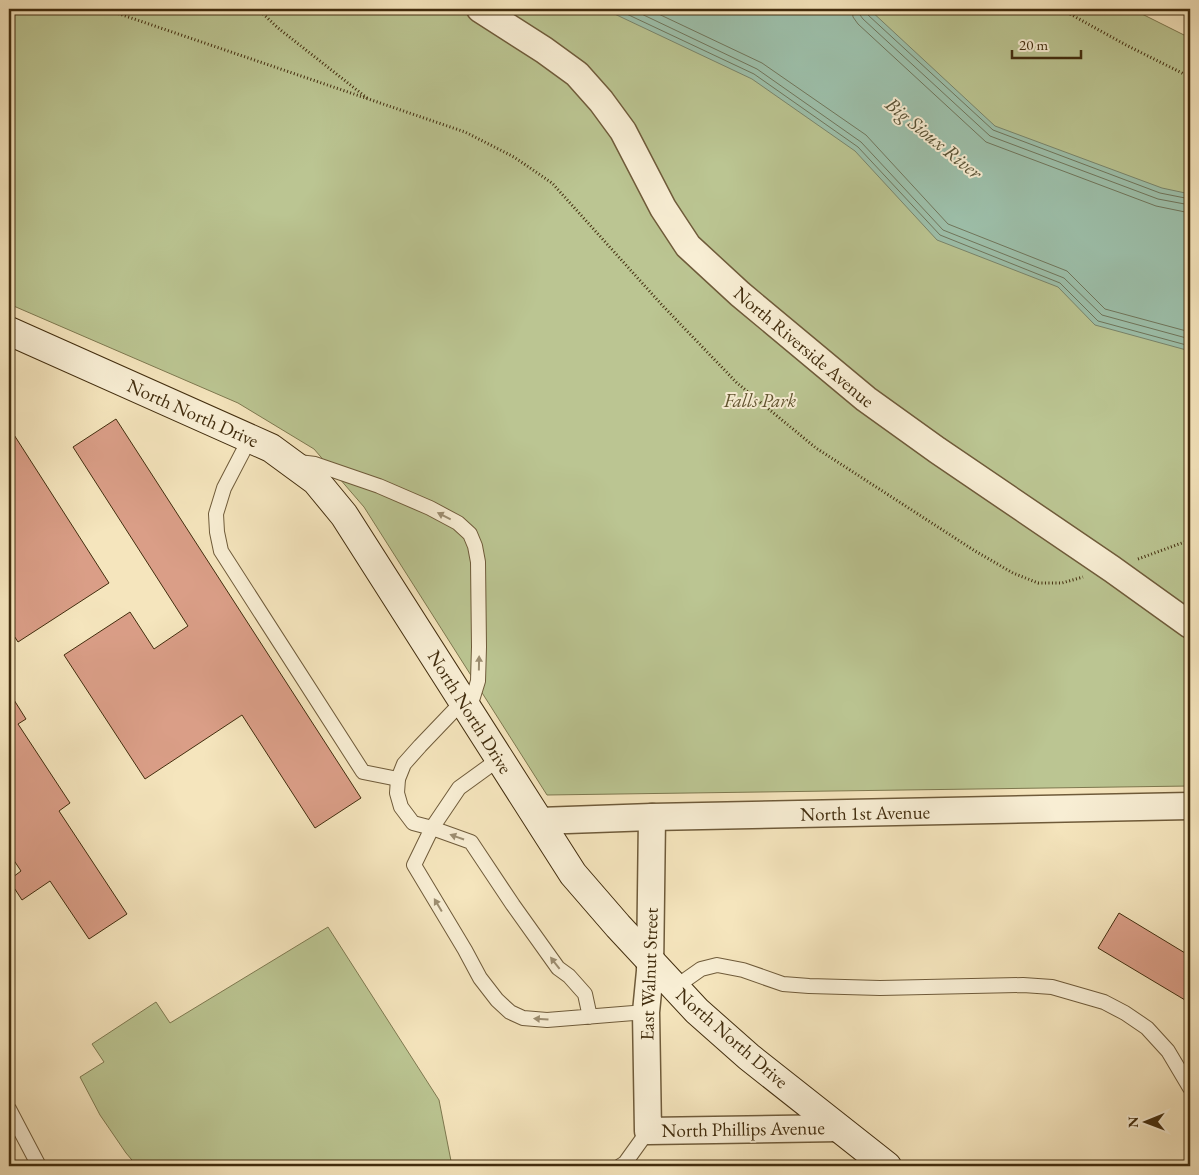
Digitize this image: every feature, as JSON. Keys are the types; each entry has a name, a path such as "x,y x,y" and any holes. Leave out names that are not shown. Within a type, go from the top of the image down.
{"main road":[{"name":"North North Drive","path":"9,331 271,448 316,481 344,515 573,874 697,1012 887,1166"}],"street":[{"name":"North Riverside Avenue","path":"480,9 544,50 577,74 601,101 623,131 663,208 688,246 740,294 866,399 1190,625"},
{"name":"North 1st Avenue","path":"539,821 1190,806"},
{"name":"East Walnut Street","path":"648,1131 646,1012 650,960 652,817"},
{"name":"North Phillips Avenue","path":"648,1131 839,1128"}],"lane":[{"path":"250,438 224,488 216,514 220,551 363,772 398,779"},
{"path":"289,461 315,464 379,486 430,508 458,523 470,534 475,546 478,562 478,681 466,706 404,764 398,779 397,793 400,807 413,823 471,842 558,968 573,980 585,994 590,1017"},
{"path":"499,759 459,788 432,828 414,865 480,978 497,1000 510,1012 523,1018 547,1020 646,1012"},
{"path":"674,988 701,968 717,965 743,970 783,984 809,986 880,988 1023,985 1052,987 1104,1002 1147,1028 1168,1051 1190,1088"},
{"path":"9,1109 39,1166"},
{"path":"620,1166 625,1163 648,1131"}],"path":[{"path":"105,9 465,132 514,157 552,183 662,305 737,383 816,448 975,551 1013,573 1038,582 1062,583 1112,569 1190,540"},
{"path":"258,9 278,28 370,100"},
{"path":"1061,9 1126,45 1190,77"}],"green space":[{"name":"Falls Park","path":"9,9 1132,9 1190,38 1190,786 547,795 364,507 314,449 238,403 9,304"},
{"path":"328,927 439,1100 452,1166 137,1166 100,1115 80,1077 104,1062 92,1044 156,1002 170,1023"}],"water":[{"name":"Big Sioux River","path":"604,9 869,9 995,126 1162,188 1190,194 1190,351 1095,325 1058,287 937,240 855,151 752,79"}],"building":[{"path":"116,419 361,798 315,828 242,715 145,779 64,655 130,612 154,649 188,626 73,447"},
{"path":"9,427 109,583 18,642 9,628"},
{"path":"9,692 26,719 18,724 70,803 59,811 127,914 89,939 50,881 22,900 9,880 21,871 9,853"},
{"path":"1119,913 1190,956 1190,1003 1098,948"}]}
